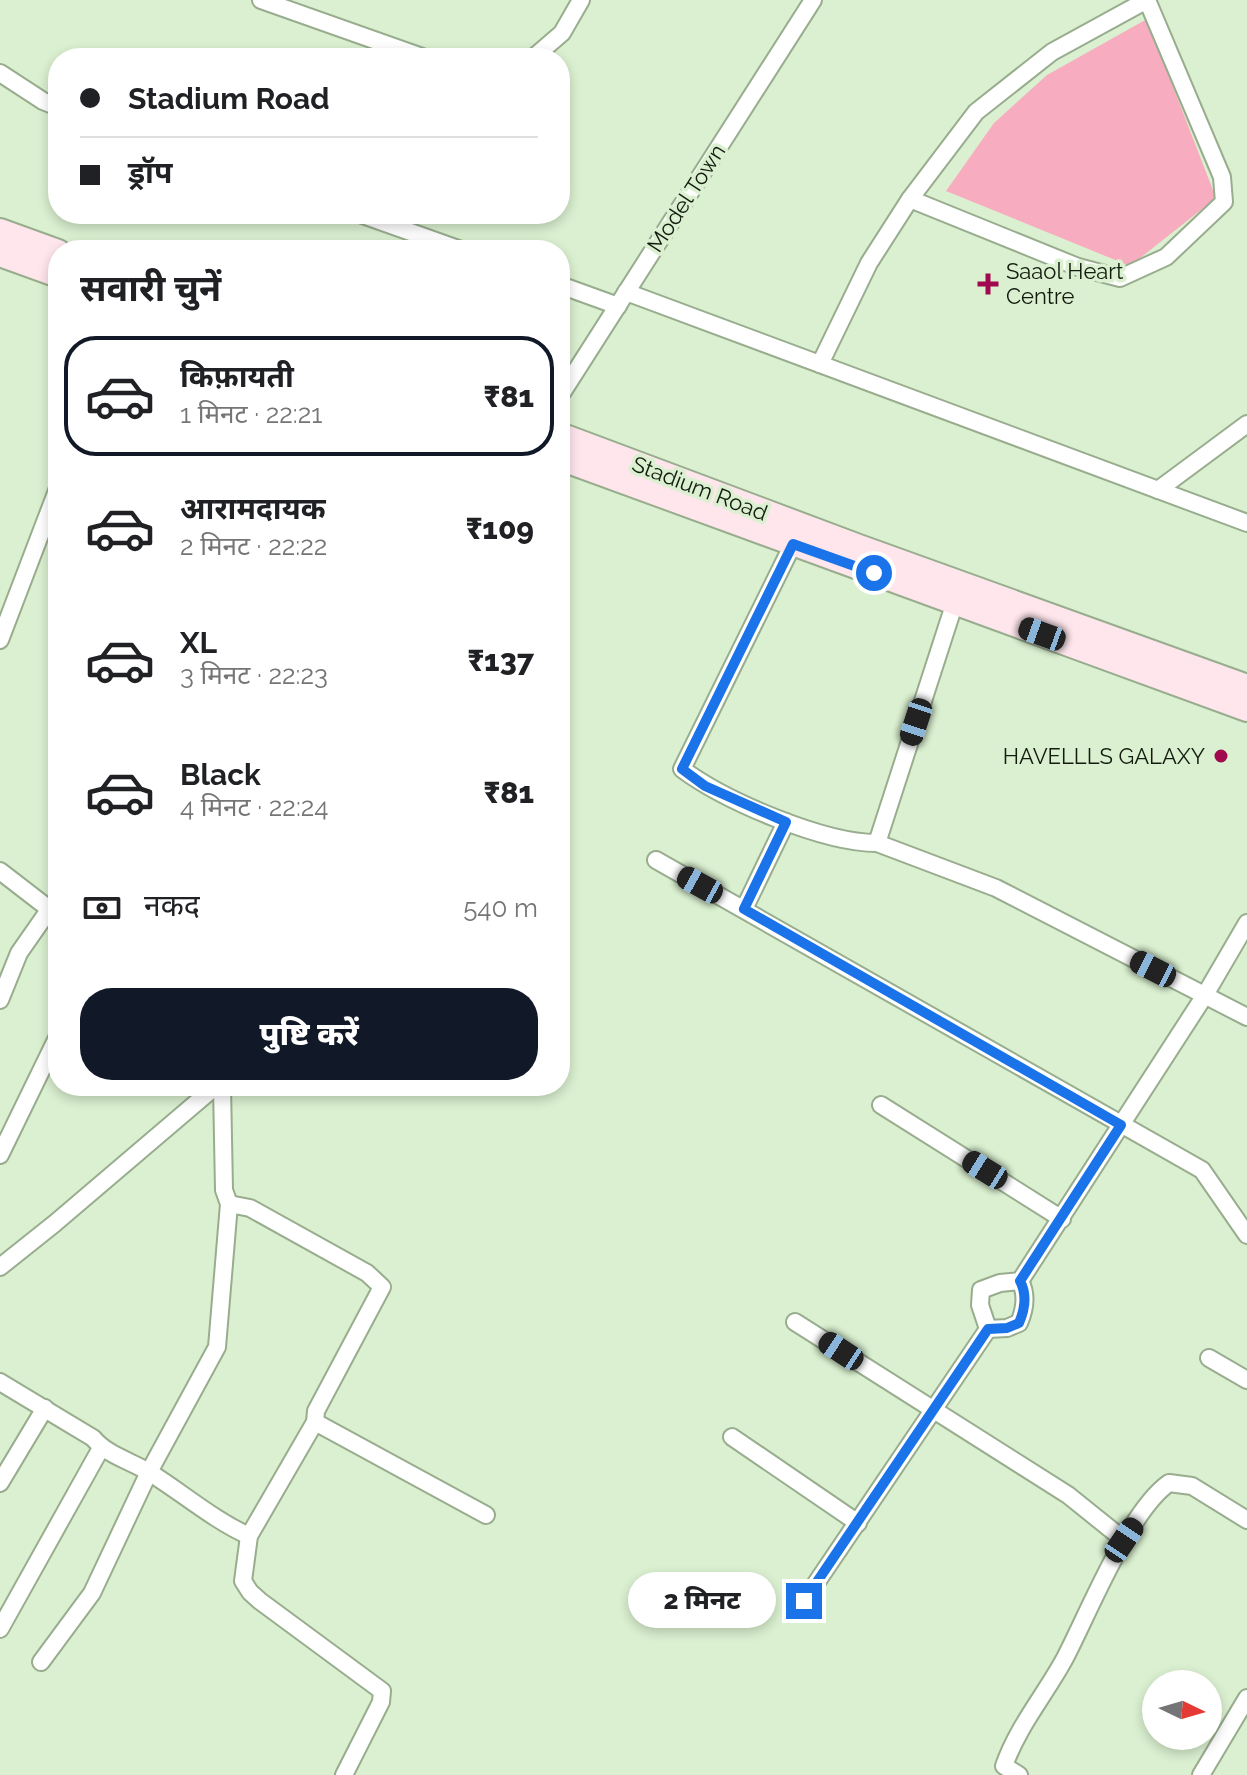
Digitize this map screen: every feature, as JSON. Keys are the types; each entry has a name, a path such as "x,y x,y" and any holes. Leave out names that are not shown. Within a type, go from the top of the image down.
{"main road":[{"path":"0,231 48,248"},
{"path":"0,254 48,271"},
{"name":"Stadium Road","path":"570,448 793,544 1247,709"},
{"name":"Stadium Road","path":"570,448 859,547 1247,687"}],"street":[{"path":"261,0 397,48"},
{"path":"545,48 562,33 581,0"},
{"name":"Model Town","path":"570,380 813,0"},
{"path":"820,364 869,263 910,199 976,112 1052,52 1147,0 1222,177 1224,202 1166,257 1120,278 1078,267 910,199"},
{"path":"0,73 48,103"},
{"path":"388,224 433,240"},
{"path":"570,287 622,299 820,364 1247,523"},
{"path":"1158,490 1247,424"},
{"path":"0,640 48,514"},
{"path":"793,544 682,769 705,786 786,822 862,843 877,843 996,888 1247,1017"},
{"path":"877,843 955,602"},
{"path":"744,909 786,822"},
{"path":"656,860 1202,1170 1247,1235"},
{"path":"0,872 48,909"},
{"path":"0,1000 19,953 48,919"},
{"path":"1020,1281 1205,995 1247,923"},
{"path":"0,1155 48,1057"},
{"path":"0,1267 207,1096"},
{"path":"41,1662 92,1593 149,1472 217,1347 229,1204 224,1190 219,1096"},
{"path":"881,1105 1062,1219"},
{"path":"229,1204 250,1208 367,1273 382,1287 316,1411 315,1422 249,1536 243,1581 250,1592 382,1691 381,1702 351,1773"},
{"path":"988,1329 1007,1328 1019,1323 1025,1291 1020,1281"},
{"path":"988,1329 980,1305 981,1290 1000,1283 1020,1281"},
{"path":"795,1322 1068,1495 1124,1540"},
{"path":"804,1601 988,1329"},
{"path":"1209,1358 1247,1380"},
{"path":"0,1382 93,1438 101,1448 149,1472 228,1526 249,1536"},
{"path":"0,1483 45,1408"},
{"path":"315,1422 486,1515"},
{"path":"732,1437 858,1523"},
{"path":"0,1629 101,1448"},
{"path":"1019,1775 1004,1766 1012,1743 1063,1661 1124,1540 1159,1490 1169,1483 1192,1486 1247,1520"},
{"path":"1201,1775 1247,1699"}],"shaded area":[{"path":"1147,19 1216,198 1130,266 946,191 994,123 1047,75"}],"place":[{"name":"Saaol Heart Centre","path":"988,284"},
{"name":"HAVELLLS GALAXY","path":"1221,756"}],"route":[{"path":"804,1601 988,1329 1007,1328 1019,1323 1025,1291 1020,1281 1121,1125 744,909 786,822 705,786 682,769 793,544 874,573"}]}
